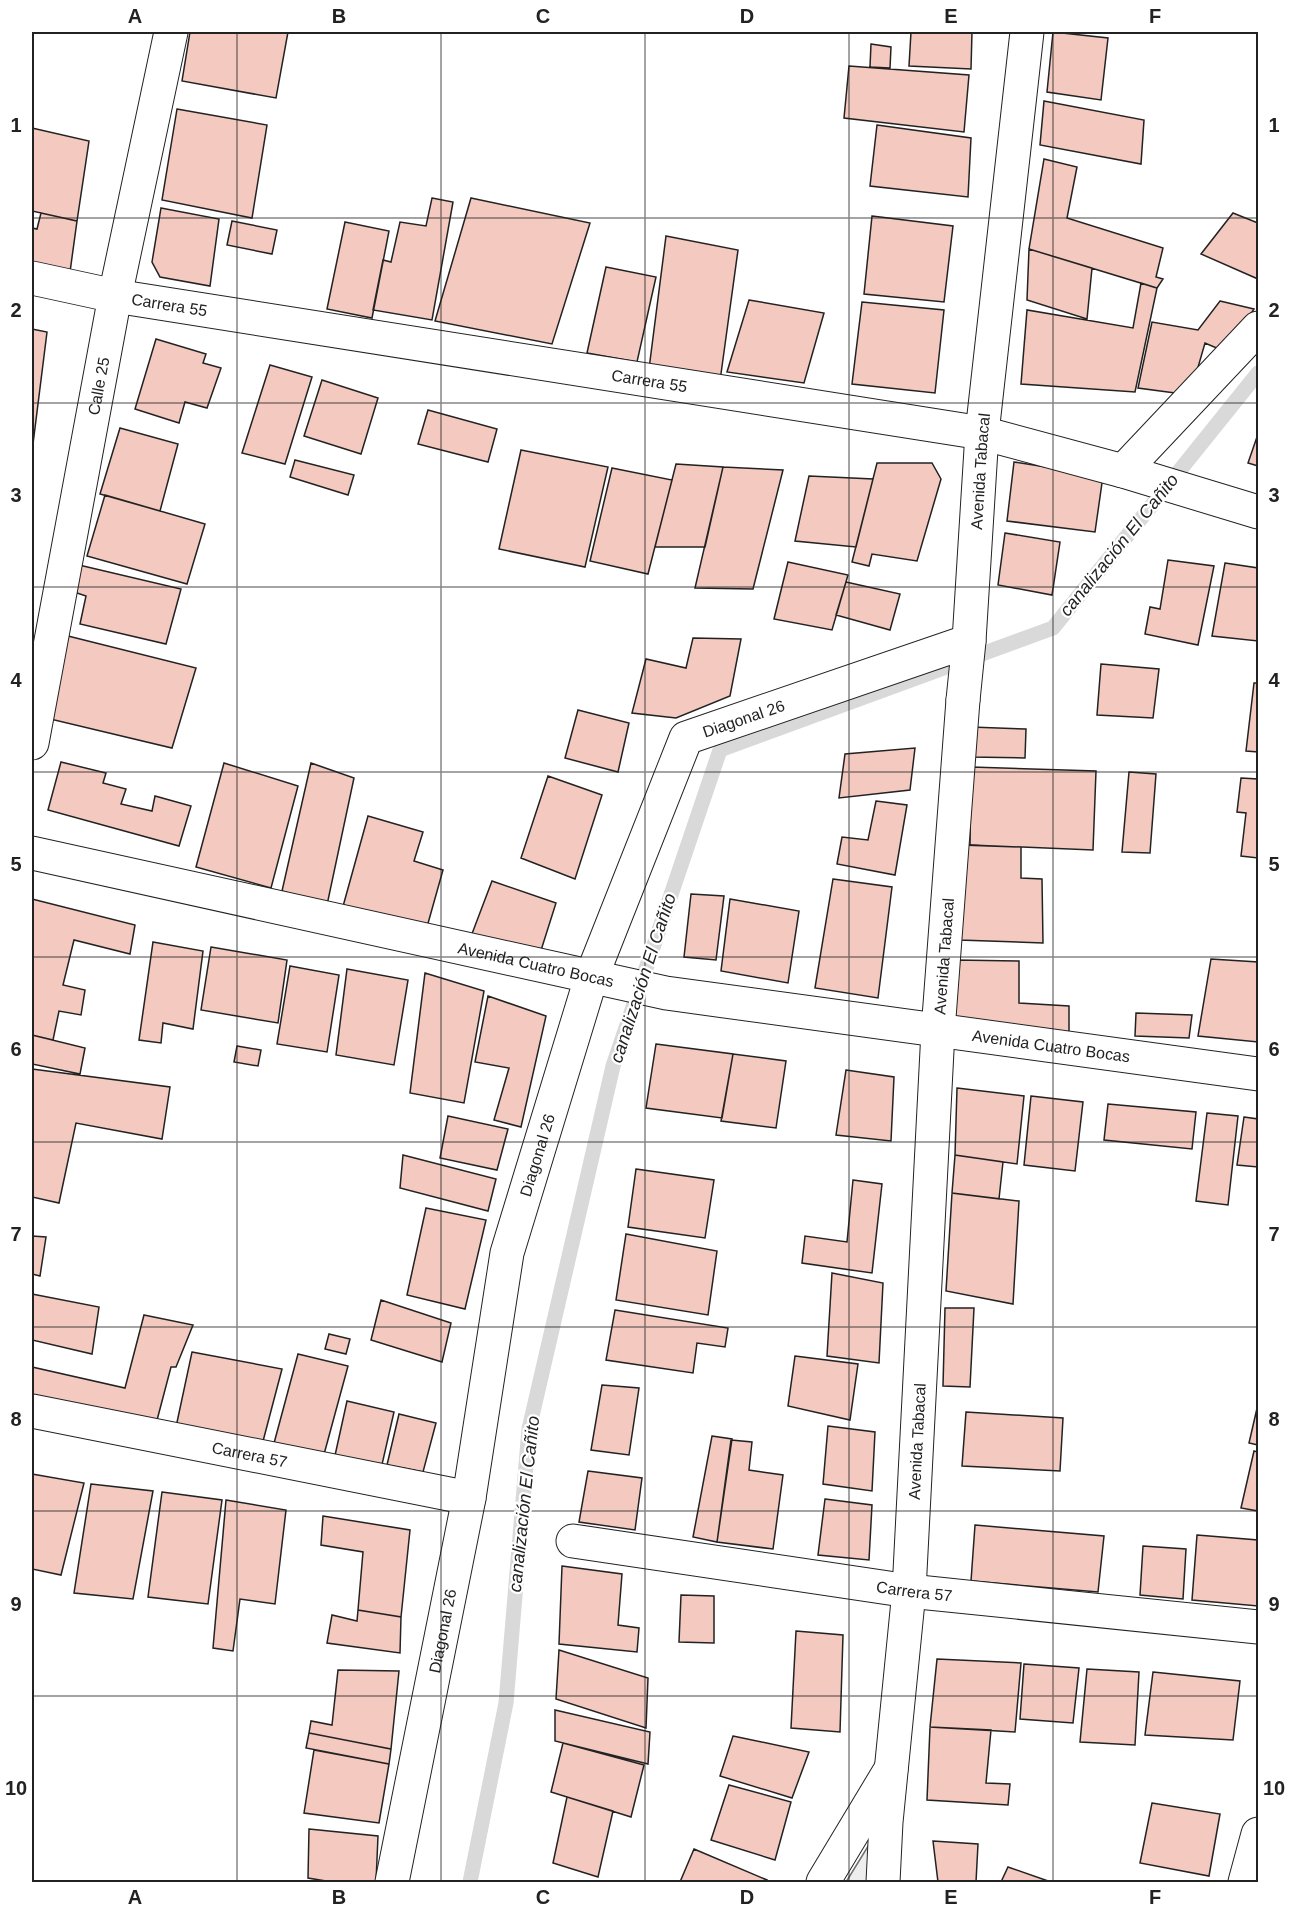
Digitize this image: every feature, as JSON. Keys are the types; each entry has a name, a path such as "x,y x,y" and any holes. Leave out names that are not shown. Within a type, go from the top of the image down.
{"street":[{"name":"Calle 25","path":"32,743 115,296 171,32"},
{"name":"Avenida Tabacal","path":"883,1882 891,1769 909,1591 938,1031 968,650 982,433 1027,32"},
{"name":"Carrera 55","path":"32,278 115,296 982,433 1123,471 1258,512"},
{"path":"1123,471 1258,328"},
{"name":"Diagonal 26","path":"392,1882 469,1498 507,1253 591,978 686,738 968,650"},
{"name":"Avenida Cuatro Bocas","path":"32,854 633,986 938,1031 1258,1074"},
{"name":"Carrera 57","path":"32,1411 469,1498"},
{"name":"Carrera 57","path":"573,1541 909,1591 1258,1627"},
{"path":"823,1882 891,1769"},
{"path":"1245,1882 1258,1834"}],"shaded area":[{"path":"883,1822 873,1882 846,1882"}],"building":[{"path":"190,32 288,32 276,98 182,81"},
{"path":"911,32 972,32 971,69 909,66"},
{"path":"1053,32 1108,38 1101,100 1047,92"},
{"path":"871,44 891,47 890,68 870,67"},
{"path":"849,66 969,75 964,132 844,118"},
{"path":"1044,101 1144,120 1141,164 1040,145"},
{"path":"177,109 267,125 252,218 162,200"},
{"path":"877,125 971,138 968,197 870,186"},
{"path":"32,128 89,141 77,221 32,211"},
{"path":"1044,159 1077,167 1067,218 1163,248 1156,277 1163,279 1157,288 1029,249"},
{"path":"432,198 453,202 432,320 373,310 383,260 391,262 400,222 426,226"},
{"path":"471,198 590,223 552,344 435,321"},
{"path":"161,208 219,219 210,286 160,277 152,262"},
{"path":"41,213 77,221 70,272 32,264 32,228 37,229"},
{"path":"1233,213 1258,223 1258,279 1201,254"},
{"path":"872,216 953,226 944,302 864,294"},
{"path":"232,221 277,230 272,254 227,245"},
{"path":"345,222 389,231 372,318 327,309"},
{"path":"666,236 738,250 720,381 649,369"},
{"path":"1029,249 1092,268 1087,319 1027,300"},
{"path":"606,267 656,277 637,362 587,353"},
{"path":"1141,283 1157,288 1135,392 1021,384 1027,310 1133,328"},
{"path":"749,300 824,313 804,383 727,372"},
{"path":"1220,301 1254,309 1226,352 1205,343 1190,395 1138,388 1152,322 1198,330"},
{"path":"862,302 944,310 935,393 852,384"},
{"path":"32,329 47,332 32,452"},
{"path":"156,339 206,354 203,363 221,368 207,408 185,402 179,423 135,409"},
{"path":"270,365 312,377 285,464 242,453"},
{"path":"322,380 378,398 361,454 304,436"},
{"path":"428,410 497,429 488,462 418,444"},
{"path":"120,428 178,444 160,511 100,494"},
{"path":"1258,434 1258,466 1248,463"},
{"path":"521,450 608,467 585,567 499,549"},
{"path":"295,460 354,475 348,495 290,477"},
{"path":"1014,462 1103,476 1095,532 1007,521"},
{"path":"877,463 932,463 941,479 917,561 872,554 869,566 852,562"},
{"path":"676,464 723,467 705,547 655,547"},
{"path":"723,467 783,470 753,589 695,588"},
{"path":"612,468 672,480 648,574 590,561"},
{"path":"809,476 873,479 856,547 795,541"},
{"path":"105,495 205,524 187,584 87,556"},
{"path":"1005,533 1060,542 1052,595 998,585"},
{"path":"1168,560 1214,566 1198,645 1145,634 1150,607 1160,609"},
{"path":"788,562 848,575 832,630 774,619"},
{"path":"1225,563 1258,568 1258,641 1212,636"},
{"path":"79,565 181,589 166,644 80,624 86,596 71,591"},
{"path":"846,582 900,594 890,630 836,615"},
{"path":"68,636 196,668 172,748 46,718"},
{"path":"693,638 741,639 730,696 676,718 632,713 646,659 686,668"},
{"path":"1101,664 1159,669 1153,718 1097,715"},
{"path":"1254,683 1258,683 1258,752 1246,751"},
{"path":"578,710 629,723 618,772 565,758"},
{"path":"971,727 1026,729 1025,758 970,757"},
{"path":"915,748 910,790 839,798 845,754"},
{"path":"61,762 106,773 103,783 126,789 121,804 152,811 155,796 191,806 179,846 48,810"},
{"path":"224,763 298,786 271,888 196,867"},
{"path":"311,763 354,778 327,905 282,891"},
{"path":"971,767 1096,771 1093,850 970,845"},
{"path":"1129,772 1156,774 1150,853 1122,852"},
{"path":"548,776 602,795 575,879 521,858"},
{"path":"1241,778 1258,779 1258,858 1241,856 1246,813 1237,812"},
{"path":"876,801 907,805 895,875 837,864 842,837 868,840"},
{"path":"368,816 423,832 414,861 443,870 425,934 342,910"},
{"path":"960,845 1021,847 1021,878 1042,879 1043,943 959,940"},
{"path":"833,879 892,887 878,998 815,988"},
{"path":"492,881 556,903 537,963 470,939"},
{"path":"691,894 724,896 716,960 684,957"},
{"path":"32,899 135,925 130,954 74,940 63,985 85,990 81,1015 59,1011 53,1040 32,1035"},
{"path":"730,899 799,911 788,983 721,971"},
{"path":"153,942 203,951 193,1029 163,1023 161,1043 139,1040"},
{"path":"211,947 287,960 278,1023 201,1010"},
{"path":"1211,959 1258,962 1258,1042 1198,1036"},
{"path":"955,960 1019,961 1019,1003 1069,1006 1069,1034 955,1031"},
{"path":"290,966 339,975 327,1052 277,1044"},
{"path":"347,969 408,980 394,1065 336,1055"},
{"path":"425,973 484,991 464,1103 410,1093"},
{"path":"488,996 546,1016 521,1127 494,1120 509,1068 475,1062"},
{"path":"1136,1013 1192,1015 1189,1038 1135,1036"},
{"path":"32,1035 85,1048 80,1074 32,1064"},
{"path":"656,1044 733,1054 722,1118 646,1108"},
{"path":"237,1046 261,1050 258,1066 234,1062"},
{"path":"733,1054 786,1061 776,1128 721,1121"},
{"path":"32,1069 170,1087 162,1139 76,1123 59,1203 32,1197"},
{"path":"846,1070 894,1077 891,1141 836,1135"},
{"path":"957,1088 1024,1096 1017,1164 955,1155"},
{"path":"1031,1096 1083,1102 1075,1171 1024,1165"},
{"path":"1108,1104 1196,1112 1192,1149 1104,1140"},
{"path":"1207,1113 1238,1116 1228,1205 1196,1201"},
{"path":"448,1116 508,1129 497,1170 440,1158"},
{"path":"1244,1117 1258,1119 1258,1167 1237,1165"},
{"path":"403,1155 496,1179 488,1211 400,1188"},
{"path":"955,1155 1003,1162 999,1199 952,1193"},
{"path":"636,1169 714,1180 705,1238 628,1227"},
{"path":"853,1180 882,1184 872,1273 802,1263 805,1236 847,1242"},
{"path":"952,1193 1019,1201 1013,1304 946,1291"},
{"path":"426,1208 486,1220 465,1309 407,1295"},
{"path":"626,1234 717,1251 708,1315 616,1300"},
{"path":"32,1236 46,1237 40,1276 32,1274"},
{"path":"832,1273 883,1283 879,1363 827,1356"},
{"path":"32,1294 99,1307 92,1354 32,1340"},
{"path":"381,1300 451,1323 442,1362 371,1340"},
{"path":"945,1308 974,1308 970,1387 943,1386"},
{"path":"615,1310 728,1328 725,1347 697,1343 693,1373 606,1360"},
{"path":"144,1315 193,1325 176,1367 171,1367 156,1424 32,1397 32,1367 125,1388"},
{"path":"329,1334 350,1339 346,1354 325,1349"},
{"path":"192,1352 282,1369 262,1445 176,1427"},
{"path":"298,1354 348,1366 323,1458 273,1447"},
{"path":"795,1356 858,1364 850,1420 788,1406"},
{"path":"602,1385 639,1388 629,1455 591,1450"},
{"path":"347,1401 394,1412 381,1469 334,1460"},
{"path":"1258,1404 1258,1445 1249,1443"},
{"path":"966,1412 1063,1418 1060,1471 962,1466"},
{"path":"399,1414 436,1423 423,1472 387,1465"},
{"path":"828,1426 875,1432 872,1491 823,1484"},
{"path":"712,1436 732,1439 717,1542 693,1537"},
{"path":"731,1440 752,1442 749,1470 783,1475 773,1549 717,1542"},
{"path":"1254,1451 1258,1452 1258,1511 1241,1508"},
{"path":"588,1471 642,1478 635,1530 579,1522"},
{"path":"32,1474 84,1483 61,1575 32,1569"},
{"path":"91,1484 153,1491 133,1599 74,1593"},
{"path":"162,1492 222,1500 208,1604 148,1597"},
{"path":"825,1499 872,1505 869,1560 818,1555"},
{"path":"226,1500 286,1510 275,1604 240,1599 233,1651 213,1648"},
{"path":"323,1516 410,1530 401,1617 358,1610 363,1552 321,1545"},
{"path":"975,1525 1104,1536 1098,1592 971,1581"},
{"path":"1197,1535 1258,1540 1258,1606 1192,1600"},
{"path":"1143,1546 1186,1549 1183,1599 1140,1595"},
{"path":"562,1566 622,1574 618,1625 639,1628 637,1652 559,1644"},
{"path":"681,1595 714,1596 714,1643 679,1642"},
{"path":"358,1610 401,1617 400,1653 327,1643 332,1615 357,1621"},
{"path":"796,1631 843,1635 840,1732 791,1728"},
{"path":"559,1650 648,1678 646,1728 556,1699"},
{"path":"937,1659 1021,1663 1015,1732 930,1727"},
{"path":"1024,1664 1079,1668 1073,1723 1020,1719"},
{"path":"1087,1669 1139,1672 1135,1745 1080,1742"},
{"path":"338,1670 399,1671 391,1749 309,1733 311,1721 332,1725"},
{"path":"1153,1672 1240,1681 1233,1740 1145,1735"},
{"path":"555,1710 650,1732 648,1764 555,1741"},
{"path":"930,1727 991,1730 986,1783 1010,1784 1008,1805 927,1800"},
{"path":"309,1733 391,1749 389,1764 306,1748"},
{"path":"733,1736 809,1752 792,1798 720,1776"},
{"path":"563,1743 644,1765 631,1817 551,1792"},
{"path":"314,1750 389,1764 379,1823 304,1813"},
{"path":"729,1785 791,1802 775,1860 711,1840"},
{"path":"567,1797 613,1811 598,1877 553,1863"},
{"path":"1152,1803 1220,1814 1209,1876 1140,1863"},
{"path":"309,1829 378,1836 376,1882 332,1882 308,1878"},
{"path":"933,1841 978,1844 976,1882 938,1882"},
{"path":"694,1849 767,1880 766,1882 680,1882"},
{"path":"1008,1867 1051,1882 1001,1882"}],"waterway":[{"name":"canalización El Cañito","path":"470,1882 506,1703 529,1429 613,1066 720,750 1053,628 1258,373"}]}
